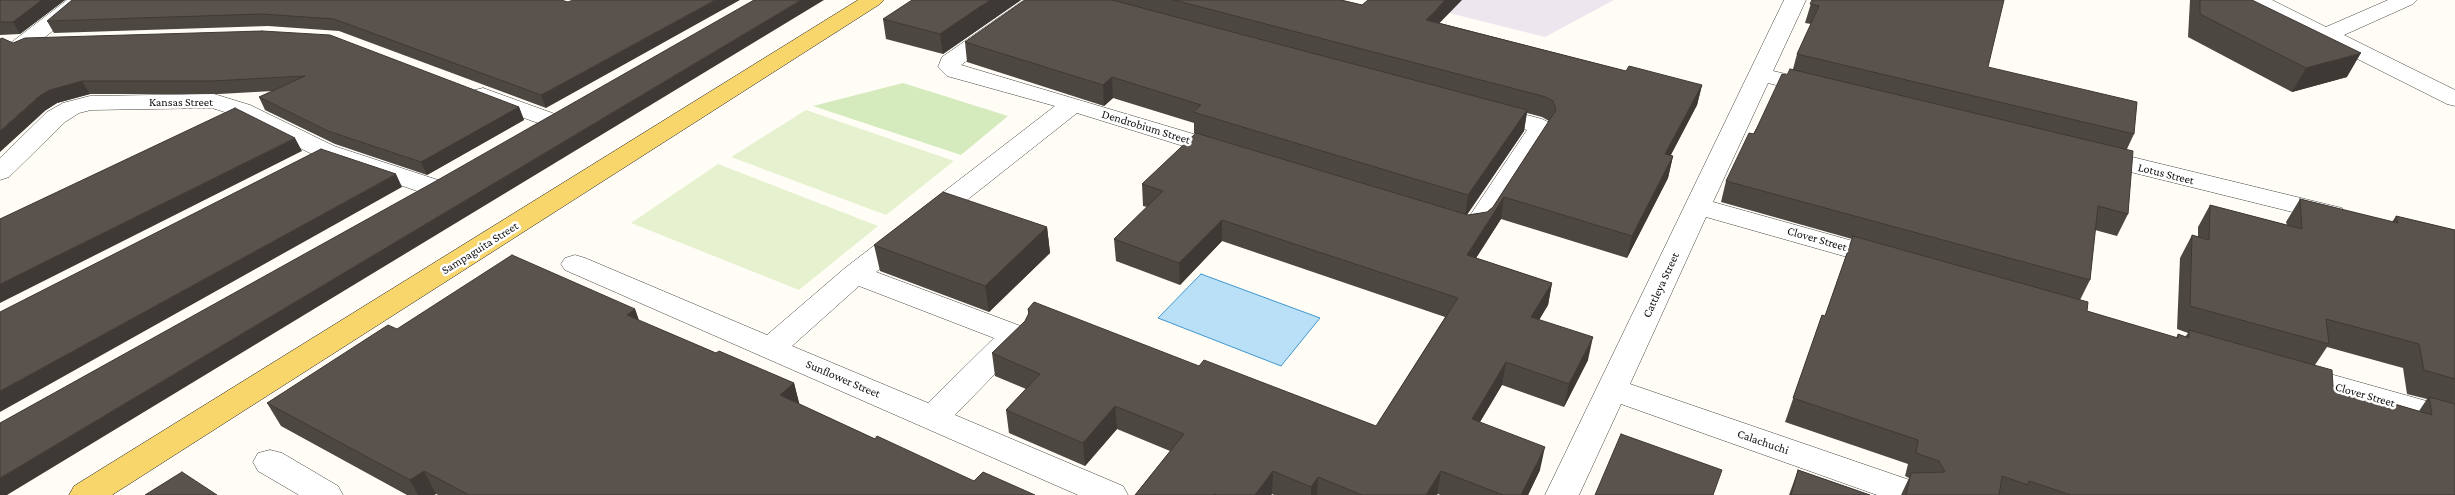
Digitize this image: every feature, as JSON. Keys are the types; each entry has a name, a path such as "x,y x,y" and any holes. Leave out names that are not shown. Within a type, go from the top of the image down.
{"main road":[{"name":"Sampaguita Street","path":"86,495 873,0"}],"street":[{"path":"0,62 80,0"},
{"name":"Dendrobium Street","path":"1038,0 950,62 949,67 955,71 1073,104 1251,160"},
{"name":"Cattleya Street","path":"1562,495 1795,0"},
{"path":"2255,0 2455,99"},
{"path":"2326,34 2406,0"},
{"path":"0,43 64,42"},
{"path":"1759,74 1836,93"},
{"path":"465,88 546,119"},
{"name":"Kansas Street","path":"0,172 56,117 71,108 90,103 214,101 242,110 325,151 432,186"},
{"path":"770,348 855,274 1073,104"},
{"path":"521,134 571,105"},
{"path":"1428,215 1465,227 1474,226 1479,222 1539,130 1539,127 1534,124 1466,106"},
{"path":"215,123 242,110"},
{"name":"Lotus Street","path":"2069,150 2350,219"},
{"path":"299,164 325,151"},
{"path":"406,201 456,172"},
{"name":"Clover Street","path":"1698,206 1909,266"},
{"name":"Sunflower Street","path":"575,264 1111,495"},
{"path":"855,274 1015,335 932,418"},
{"name":"Clover Street","path":"2273,369 2455,420"},
{"name":"Calachuchi","path":"1611,389 1915,495"},
{"path":"270,462 326,495"}],"shaded area":[{"path":"1397,0 1614,0 1545,37"}],"green space":[{"path":"903,83 1008,116 961,155 813,106"},
{"path":"806,110 954,161 886,215 731,157"},
{"path":"718,164 878,226 799,290 631,223"}],"water":[{"path":"1201,274 1320,318 1281,366 1158,318"}],"building":[{"path":"0,0 42,0 13,22 0,22"},
{"path":"72,0 561,0 568,2 573,0 715,0 541,95 334,19 262,14 47,21"},
{"path":"754,0 801,0 0,478 0,423 436,181"},
{"path":"912,0 990,0 940,34 883,19"},
{"path":"1025,0 1112,0 1527,110 1468,195 1193,112 1201,105 1112,77 1103,85 965,42"},
{"path":"1174,0 1341,0 1362,5 1368,0 1445,0 1426,20 1626,71 1629,66 1702,85 1665,154 1673,156 1632,236 1504,197 1467,255 1552,283 1531,317 1593,337 1569,384 1506,362 1472,419 1545,447 1521,495 1503,495 1441,471 1426,495 1362,495 1318,477 1311,487 1273,471 1255,495 1135,495 1184,434 1115,406 1083,443 1006,410 1040,374 992,353 1025,321 1029,313 1028,309 1034,302 1199,366 1204,360 1376,426 1458,298 1222,220 1179,263 1114,239 1163,191 1142,184 1196,133 1468,215 1487,212 1493,207 1556,110 1553,101 1546,97"},
{"path":"1812,0 2004,0 1988,67 2137,102 2134,134 1797,54 1819,6 1810,4"},
{"path":"2200,0 2252,0 2361,53 2306,68 2200,14"},
{"path":"262,31 330,35 519,107 421,162 328,131 259,97 305,76 212,81 82,81 50,90 38,97 0,131 0,39 2,38 13,43 25,38"},
{"path":"1790,69 2133,151 2128,214 2098,206 2090,280 1726,181 1749,133 1754,134 1782,74 1787,75"},
{"path":"235,108 295,138 0,284 0,219"},
{"path":"321,149 396,174 0,391 0,312"},
{"path":"943,192 1047,227 985,286 874,245"},
{"path":"2300,199 2398,223 2396,216 2455,230 2455,379 2424,370 2419,344 2326,319 2329,344 2190,306 2192,235 2209,240 2210,205 2302,229"},
{"path":"1853,236 2088,302 2087,311 2178,338 2178,334 2189,338 2189,330 2332,370 2333,386 2432,415 2429,397 2455,404 2455,495 2071,495 2029,481 2028,485 2002,476 1999,495 1906,495 1911,473 1945,472 1939,461 1916,453 1918,440 1793,398 1822,315 1825,316"},
{"path":"512,255 635,309 627,315 716,353 719,351 794,383 780,395 875,439 877,436 974,481 983,472 1035,495 469,495 424,471 410,480 267,403 388,325 397,329"},
{"path":"1621,434 1722,470 1713,495 1595,495"},
{"path":"1798,470 1870,495 1791,495"},
{"path":"182,472 217,495 145,495"}]}
